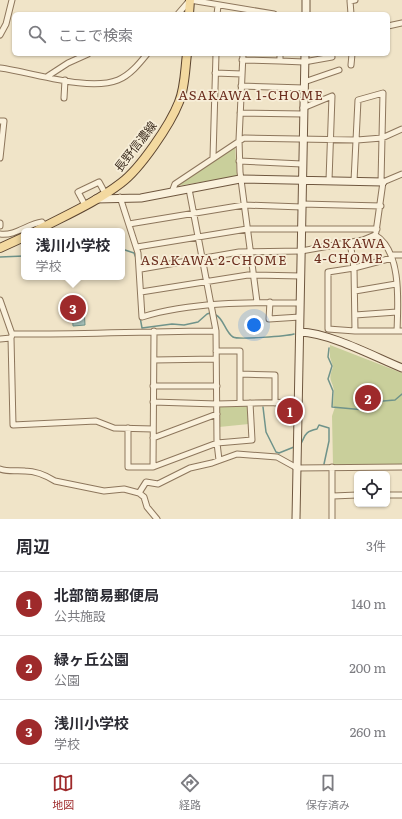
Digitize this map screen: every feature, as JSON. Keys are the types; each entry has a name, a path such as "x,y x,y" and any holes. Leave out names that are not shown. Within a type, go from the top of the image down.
{"main road":[{"path":"189,12 190,0"},
{"name":"長野信濃線","path":"41,228 96,199 121,183 137,167 169,121 180,101 187,56"},
{"path":"0,248 21,238"}],"street":[{"path":"0,35 6,24 12,0"},
{"path":"180,12 190,0 245,12"},
{"path":"306,0 306,12"},
{"path":"352,0 352,12"},
{"path":"218,6 218,12"},
{"path":"390,26 402,23"},
{"path":"48,76 68,63 84,56"},
{"path":"0,68 96,84 119,80 137,67 145,56"},
{"path":"213,157 216,56"},
{"path":"243,56 238,140 240,179 257,302"},
{"path":"280,56 280,61"},
{"path":"296,519 305,56"},
{"path":"351,65 352,56"},
{"path":"242,60 304,62 332,57"},
{"path":"241,86 304,85 339,70"},
{"path":"215,73 242,74"},
{"path":"64,98 65,80"},
{"path":"354,181 358,100 383,93 382,182 376,232"},
{"path":"240,113 303,111 332,96 329,180"},
{"path":"0,121 4,121 0,158"},
{"path":"172,192 175,184 238,140 244,138 356,140 382,138 402,129"},
{"path":"240,161 302,164"},
{"path":"96,199 120,197 140,198 240,179 382,182 402,174"},
{"path":"85,205 78,192 100,182 105,193"},
{"path":"189,189 216,332 217,443 219,460"},
{"path":"120,197 136,246 140,269 142,317 212,305 257,302 300,303"},
{"path":"129,224 193,212 244,205 380,206"},
{"path":"26,228 42,222 45,226"},
{"path":"136,246 247,229 376,232 384,240 392,256 395,268 397,312 400,331 355,331 328,329 328,272 354,268 392,256 402,254"},
{"path":"0,234 7,235 21,231"},
{"path":"140,269 203,258 250,252 301,251 350,242 376,232"},
{"path":"350,242 354,268 355,331"},
{"path":"141,292 254,275 301,276"},
{"path":"355,291 396,284"},
{"path":"0,300 12,336 13,425 96,421 114,428 153,429"},
{"path":"270,302 269,319 300,317"},
{"path":"355,315 397,312"},
{"path":"334,340 339,330"},
{"path":"0,339 12,336 76,335 154,331 216,332"},
{"path":"153,467 154,331"},
{"path":"300,332 311,332 334,340 402,368"},
{"path":"216,351 240,351 240,403"},
{"path":"154,360 216,359"},
{"path":"240,374 275,375 275,403"},
{"path":"153,386 217,386"},
{"path":"153,402 217,404 298,402"},
{"path":"128,428 128,467 153,467 217,443 252,440 250,403"},
{"path":"153,438 217,414"},
{"path":"139,493 146,482 158,484 190,468 237,454 277,457 297,468 402,467"},
{"path":"332,467 332,519"},
{"path":"0,469 7,471 26,471 48,477 55,481 104,492 124,489 139,493 144,497 148,507 157,519"},
{"path":"333,496 354,495"},
{"path":"390,495 402,495"}],"green space":[{"path":"233,146 235,147 237,176 177,186 178,184"},
{"path":"330,345 402,373 402,465 333,465 332,416 335,407 333,406 334,392 330,379 333,367 330,357"},
{"path":"248,404 249,424 219,427 218,405"}],"water":[{"path":"84,307 85,325 73,326 72,308"}],"waterway":[{"path":"125,250 134,253 136,258"},
{"path":"0,257 21,256"},
{"path":"140,317 142,328 172,324 184,325 198,322 210,313"},
{"path":"216,315 221,319 230,335 237,338 273,337 294,334"},
{"path":"329,348 328,357 332,366 328,379 333,391 332,407 365,410 383,401 395,400 402,394"},
{"path":"263,407 266,432 276,452 279,453 294,447"},
{"path":"300,445 307,433 317,429 319,425 329,428 329,441 324,464"}],"place":[{"name":"浅川小学校","path":"73,308"},
{"name":"緑ヶ丘公園","path":"368,398"},
{"name":"北部簡易郵便局","path":"290,411"}],"district":[{"name":"ASAKAWA 1-CHOME","path":"251,94"},
{"name":"ASAKAWA 4-CHOME","path":"349,250"},
{"name":"ASAKAWA 2-CHOME","path":"214,259"}]}
